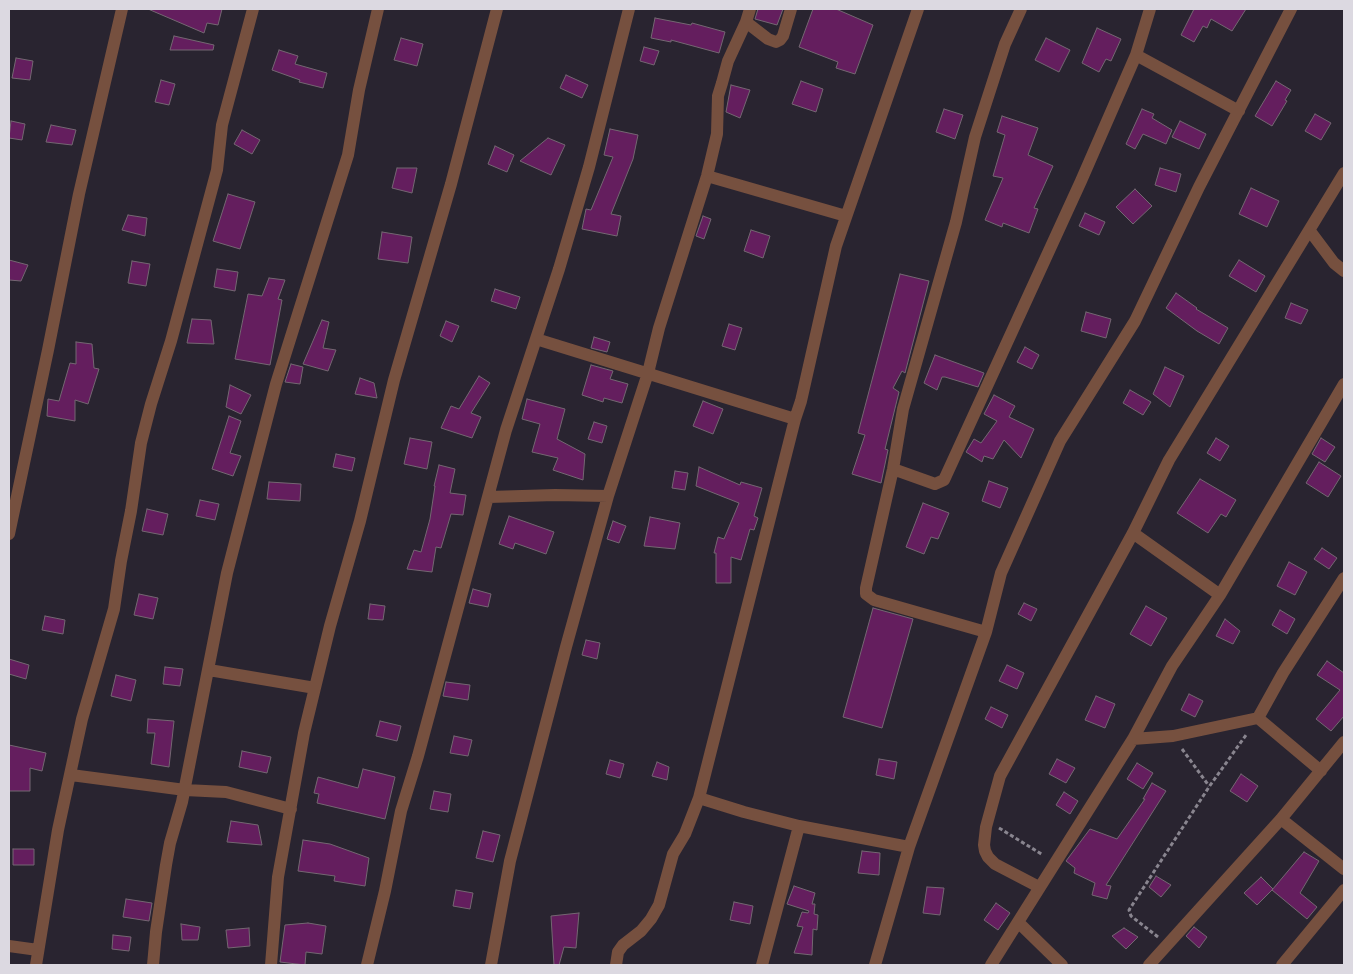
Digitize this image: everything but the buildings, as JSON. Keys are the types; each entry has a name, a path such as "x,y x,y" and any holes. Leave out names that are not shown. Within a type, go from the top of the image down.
{"street":[{"path":"9,534 79,194 122,9"},
{"path":"36,965 58,830 72,775 82,719 114,609 141,443 151,404 172,341 214,179 222,125 253,9"},
{"path":"154,965 156,932 170,843 185,790 228,573 276,384 348,155 378,9"},
{"path":"271,965 278,877 304,733 330,626 360,521 394,380 451,184 497,9"},
{"path":"367,965 385,891 401,811 418,756 506,430 559,269 589,166 630,9"},
{"path":"491,965 510,860 566,647 608,496 708,176 718,134 718,96 728,61 750,9"},
{"path":"746,22 768,39 776,42 783,36 791,9"},
{"path":"616,965 618,952 623,945 641,931 651,920 659,905 673,854 685,834 699,798 801,401 836,246 918,9"},
{"path":"986,632 874,600 866,594 866,588 893,469 903,409 956,222 975,137 1006,44 1021,9"},
{"path":"893,469 935,484 944,480 1043,266 1136,55 1150,9"},
{"path":"875,965 909,847 986,632 1000,573 1060,441 1135,321 1199,187 1291,9"},
{"path":"1136,55 1239,111"},
{"path":"1039,887 995,864 988,857 984,845 992,800 1000,776 1132,533 1169,460 1310,232 1344,173"},
{"path":"708,176 846,216"},
{"path":"1310,232 1334,263 1344,271"},
{"path":"536,339 795,419"},
{"path":"991,965 1133,739 1172,666 1220,595 1344,384"},
{"path":"489,496 608,496"},
{"path":"1132,533 1220,595"},
{"path":"1133,739 1173,736 1258,718 1283,673 1344,578"},
{"path":"209,670 315,688"},
{"path":"1258,718 1321,771"},
{"path":"1149,965 1281,819 1344,742"},
{"path":"72,775 185,790 226,792 291,809"},
{"path":"699,798 799,826 909,847"},
{"path":"1281,819 1344,869"},
{"path":"762,965 799,826"},
{"path":"1282,965 1344,890"},
{"path":"1019,923 1062,965"},
{"path":"9,946 38,950"}],"path":[{"path":"1168,944 1131,916 1129,910 1209,787 1258,718"},
{"path":"1173,736 1209,787"},
{"path":"999,828 1054,862"}]}
